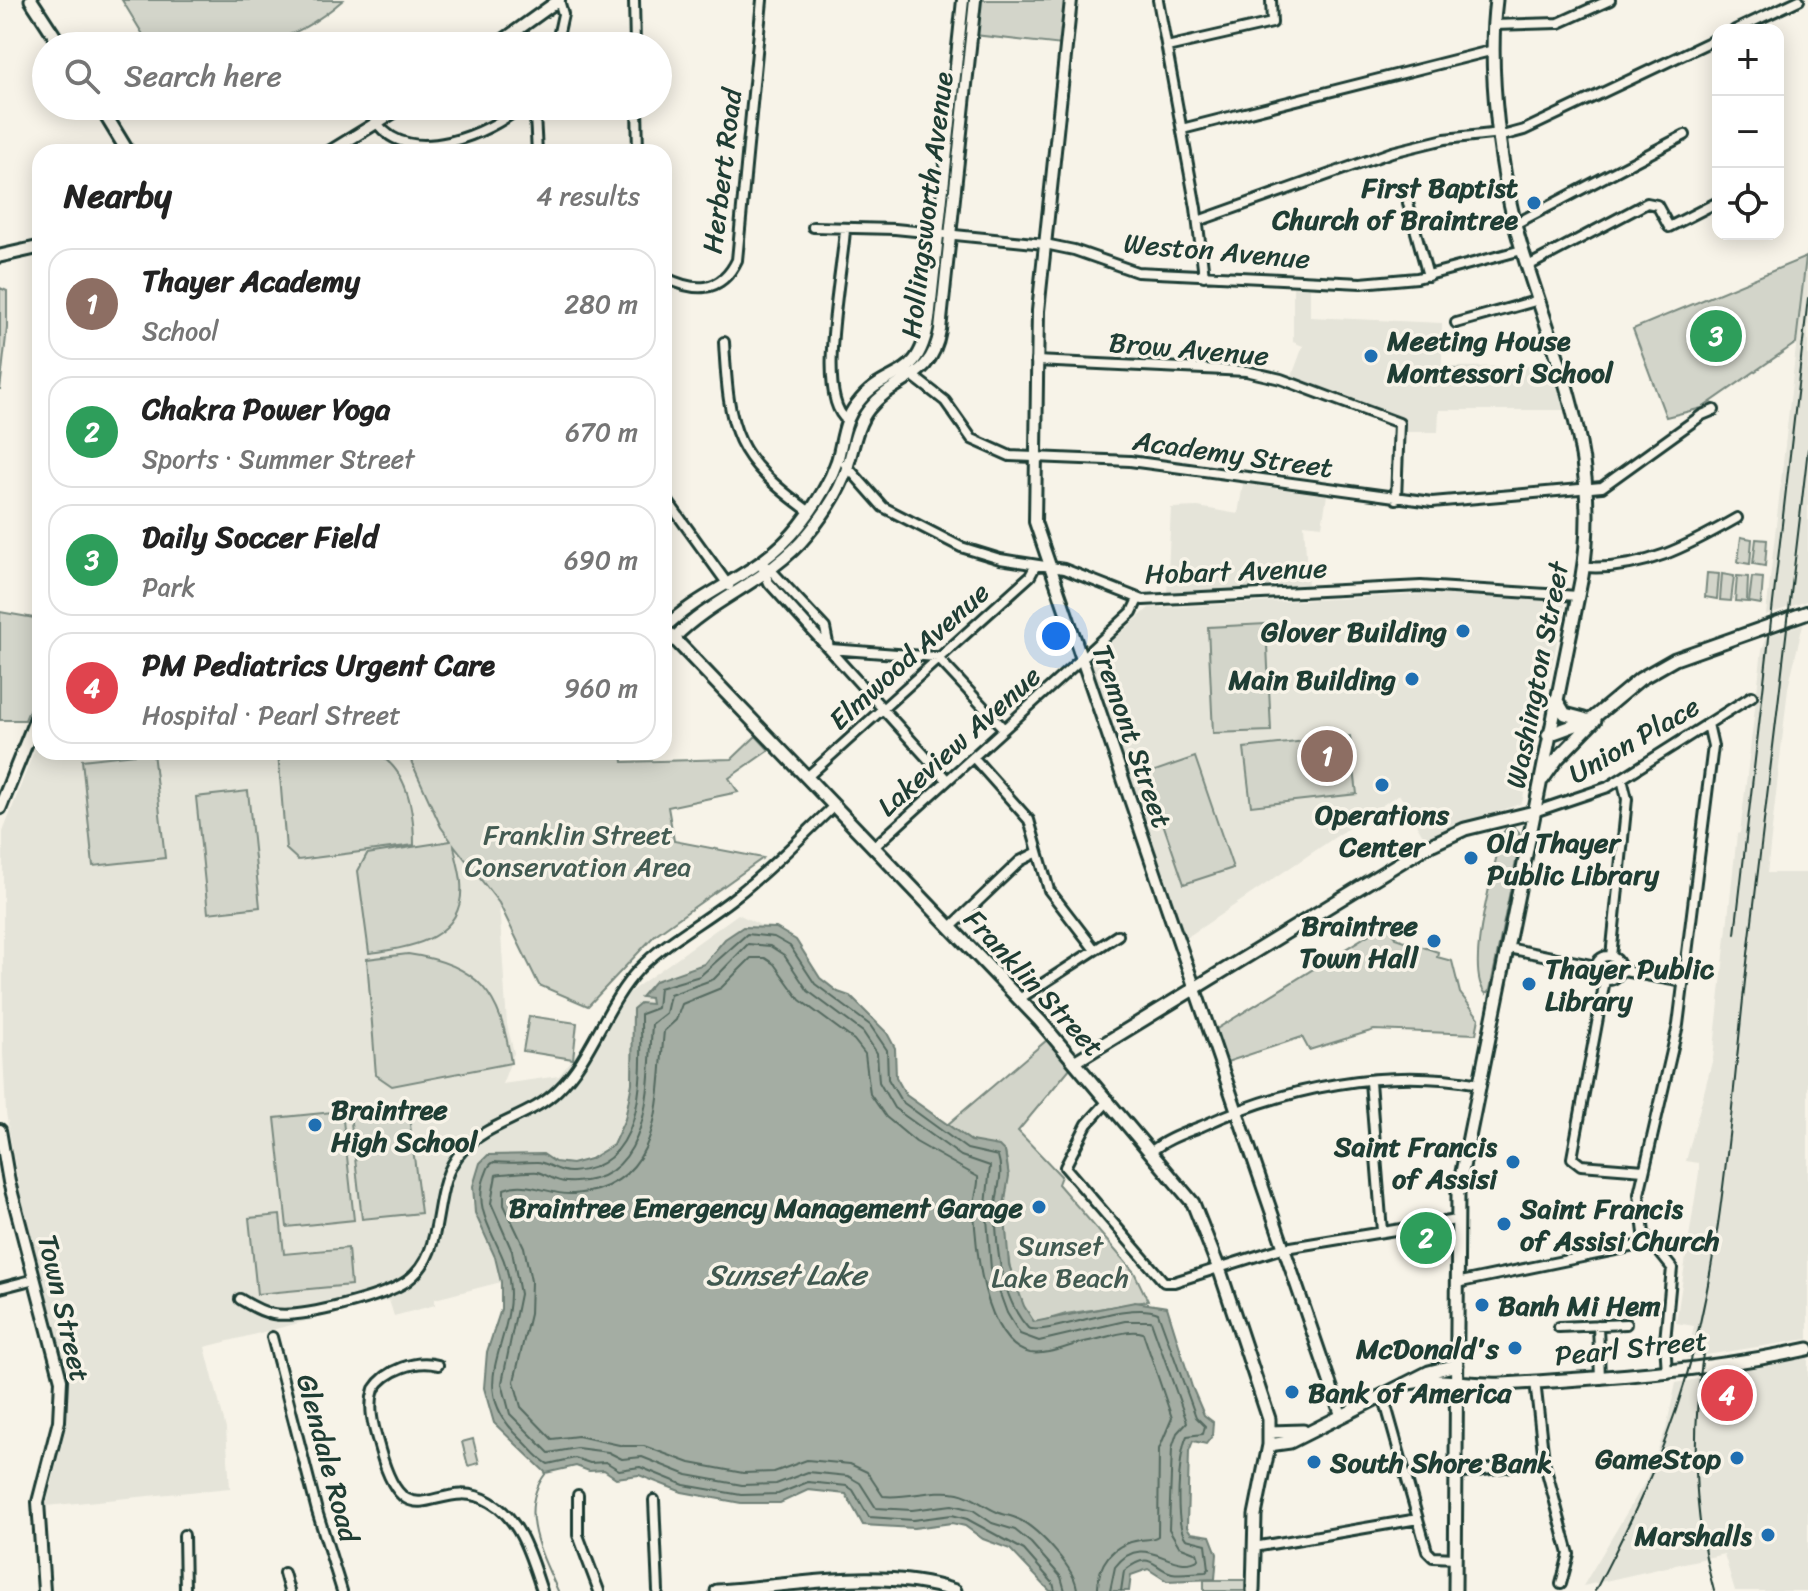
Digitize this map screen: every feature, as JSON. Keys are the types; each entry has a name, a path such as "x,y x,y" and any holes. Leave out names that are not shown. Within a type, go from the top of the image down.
{"main road":[{"path":"31,0 52,32"},
{"name":"Washington Street","path":"1455,1591 1458,1382 1456,1220 1548,735 1584,567 1587,489 1576,417 1515,224 1494,50 1496,0"},
{"path":"109,120 123,144"},
{"path":"0,256 32,249"},
{"path":"1548,735 1587,721 1640,679 1675,659 1808,612"},
{"name":"Franklin Street","path":"674,638 1076,1061 1193,1203 1220,1269 1263,1395 1270,1432"},
{"path":"1556,696 1562,712 1576,719 1591,717 1609,705"},
{"path":"1538,788 1554,762 1609,705"},
{"path":"0,808 32,729"},
{"path":"1548,735 1566,740 1582,735"},
{"path":"1076,1061 1432,844 1465,829 1534,812"},
{"name":"Pearl Street","path":"1458,1382 1474,1385 1667,1373 1808,1349"},
{"path":"1269,1445 1286,1443 1434,1370 1457,1365"},
{"path":"1405,1384 1458,1382"},
{"path":"1253,1591 1256,1509 1270,1432 1308,1430"},
{"path":"717,1591 897,1580 955,1591"}],"street":[{"path":"514,32 559,0 563,14 559,32"},
{"path":"634,0 635,32"},
{"name":"Herbert Road","path":"672,280 694,288 711,287 728,275 739,254 762,0"},
{"name":"Tremont Street","path":"1071,0 1036,361 1034,516 1080,660 1341,1415"},
{"path":"1158,0 1198,221 1204,276"},
{"path":"1167,47 1272,23 1271,0"},
{"path":"1494,25 1559,23 1610,0"},
{"path":"1748,24 1799,0"},
{"name":"Hollingsworth Avenue","path":"842,463 847,420 860,399 875,387 910,374 924,344 951,112 968,5"},
{"name":"Hollingsworth Avenue","path":"672,621 688,608 768,573 798,547 870,407 934,353 963,113 968,5"},
{"path":"1198,221 1392,152 1445,139 1502,135 1524,130 1712,41"},
{"path":"1182,129 1494,50"},
{"path":"951,112 963,113"},
{"path":"342,144 382,120"},
{"path":"438,144 458,140 502,120"},
{"path":"535,120 537,144"},
{"path":"637,120 638,144"},
{"path":"377,123 409,144"},
{"path":"1515,224 1685,135"},
{"path":"1408,203 1428,276"},
{"path":"1528,266 1647,203 1657,205 1669,227 1712,205"},
{"name":"Weston Avenue","path":"813,227 1045,244 1074,250 1130,271 1361,283 1428,276 1522,250"},
{"path":"845,228 832,368 836,405 847,420"},
{"path":"1456,323 1539,300"},
{"path":"930,304 942,305"},
{"path":"724,342 728,407 743,448 764,477 816,509"},
{"name":"Brow Avenue","path":"1036,361 1246,371 1281,379 1399,423 1396,499"},
{"name":"Academy Street","path":"910,374 945,401 964,431 977,443 1005,455 1130,461 1396,499 1455,502 1605,485 1702,415 1714,410"},
{"path":"860,399 870,407"},
{"name":"Hobart Avenue","path":"842,463 869,494 899,517 972,551 1070,571 1138,599 1161,601 1421,586 1578,596"},
{"path":"672,507 732,590"},
{"name":"Hollingsworth Avenue","path":"674,638 761,564 816,509"},
{"path":"1584,567 1646,562 1685,547 1737,518"},
{"path":"761,564 829,649 947,780"},
{"name":"Elmwood Avenue","path":"807,777 1030,576 1036,565"},
{"name":"Lakeview Avenue","path":"874,847 1132,612 1138,599"},
{"path":"829,649 939,658 1004,729"},
{"name":"Union Place","path":"1534,812 1594,793 1622,779 1752,696"},
{"path":"1667,1373 1665,1341 1672,1268 1650,1243 1639,1211 1644,1170 1676,1036 1684,982 1713,746 1708,724"},
{"path":"973,757 1029,820 1049,890 1095,950"},
{"path":"1611,957 1627,799 1622,779"},
{"path":"240,1299 268,1314 291,1314 385,1292 413,1276 430,1254 442,1182 463,1150 481,1134 530,1111 558,1090 577,1065 616,997 640,968 750,885 834,806"},
{"path":"951,927 1020,861 1038,852"},
{"path":"1019,999 1118,935"},
{"path":"1508,948 1596,966"},
{"path":"1611,957 1617,961 1619,970 1614,978 1605,980 1597,974 1596,966 1602,959 1611,957"},
{"path":"1619,970 1684,982"},
{"path":"1605,980 1571,1153 1573,1161 1581,1165 1644,1170"},
{"path":"1152,1151 1236,1110 1295,1090 1435,1078 1480,1084"},
{"path":"1370,1082 1382,1231"},
{"path":"1109,1100 1087,1124 1066,1162 1066,1170 1161,1280 1174,1282 1283,1248 1456,1220"},
{"name":"Town Street","path":"0,1130 9,1182 58,1364 61,1396 38,1502 44,1591"},
{"path":"1456,1283 1650,1243"},
{"path":"0,1288 35,1279"},
{"path":"1559,1327 1626,1324"},
{"path":"1598,1325 1600,1379"},
{"name":"Glendale Road","path":"272,1337 317,1511 342,1591"},
{"path":"438,1365 426,1363 394,1371 374,1389 372,1415 389,1481 402,1497 414,1502 466,1495 497,1506 520,1534 542,1591"},
{"path":"1535,1381 1544,1461 1569,1554 1561,1584"},
{"path":"1383,1395 1429,1554 1456,1558"},
{"path":"1457,1474 1544,1461"},
{"path":"578,1495 579,1540 599,1591"},
{"path":"654,1500 658,1591"},
{"path":"1254,1547 1418,1519"},
{"path":"184,1535 185,1591"},
{"path":"284,1573 289,1591"}],"shaded area":[{"path":"1808,240 1808,597 1807,601 1766,615"},
{"name":"Meeting House Montessori School","path":"1293,287 1310,288 1310,317 1442,323 1442,367 1551,366 1564,410 1439,410 1438,432 1405,432 1405,418 1292,376 1303,346 1293,342"},
{"path":"1243,484 1327,495 1322,526 1304,524 1308,586 1167,594 1171,508 1198,507 1238,514"},
{"path":"1430,594 1559,601 1565,605 1522,803 1425,839 1399,794 1183,940 1089,661 1149,608"},
{"path":"1803,624 1788,688 1767,873 1808,873 1808,1339 1687,1358 1694,1326 1676,1323 1699,1163 1686,1161 1713,1058 1737,834 1740,833 1762,650 1767,636"},
{"name":"Braintree High School","path":"32,756 32,760 411,760 441,827 499,903 507,1025 514,1053 502,1084 559,1076 620,999 738,914 766,928 743,927 725,939 696,969 663,978 643,994 642,999 651,998 651,1004 637,1004 632,1014 634,1065 625,1119 618,1138 607,1150 572,1164 555,1162 538,1154 503,1155 480,1163 472,1201 480,1228 495,1257 501,1282 435,1299 435,1305 394,1316 389,1300 205,1347 226,1429 230,1488 46,1506 66,1427 68,1379 20,1193 6,1113 3,832"},
{"path":"1808,1358 1808,1591 1735,1591 1724,1554 1583,1586 1645,1482 1666,1429 1676,1383"}],"green space":[{"path":"122,0 343,0 296,32 141,32"},
{"path":"980,0 1065,0 1062,45 975,35"},
{"path":"1806,257 1796,343 1702,408 1666,417 1633,329"},
{"path":"0,288 7,291 7,328 0,390"},
{"path":"1440,369 1463,370 1463,385 1440,385"},
{"path":"1741,537 1752,539 1750,564 1738,562"},
{"path":"1756,539 1767,540 1765,566 1753,564"},
{"path":"1707,573 1719,574 1717,599 1705,597"},
{"path":"1722,574 1734,576 1731,601 1720,600"},
{"path":"1737,576 1748,577 1747,602 1735,601"},
{"path":"1752,577 1763,578 1761,604 1749,602"},
{"path":"0,612 32,618 32,703 25,720 0,720"},
{"path":"1266,624 1271,731 1213,733 1208,627"},
{"name":"Franklin Street Conservation Area","path":"756,736 769,750 729,778 738,792 668,807 674,841 763,858 655,935 588,1006 539,985 499,903 454,845 460,877 460,901 455,916 446,928 419,943 369,953 358,871 367,854 451,841 441,827 411,760 623,762 732,759"},
{"path":"1350,736 1357,794 1251,806 1244,748"},
{"path":"1195,757 1233,868 1184,884 1146,774"},
{"path":"82,760 154,760 165,858 93,866"},
{"path":"279,760 386,760 395,768 411,805 414,845 298,860 286,849"},
{"path":"248,791 260,907 208,913 196,797"},
{"path":"1514,827 1519,832 1520,842 1490,990 1486,994 1480,982 1478,964 1483,918 1502,834"},
{"path":"1389,922 1396,938 1438,952 1437,957 1452,961 1460,993 1479,1018 1476,1034 1374,1030 1309,1050 1302,1037 1227,1062 1215,1030"},
{"path":"408,954 453,966 482,986 501,1018 511,1063 392,1086 376,1075 367,959"},
{"path":"529,1016 577,1023 573,1059 523,1051"},
{"name":"Sunset Lake Beach","path":"1047,1040 1071,1067 1018,1131 1061,1176 1058,1184 1134,1272 1148,1301 1066,1314 1036,1323 1020,1301 1010,1270 1005,1220 1008,1173 1005,1152 971,1141 947,1125"},
{"path":"408,1108 421,1213 362,1219 350,1114"},
{"path":"342,1111 354,1220 287,1227 275,1118"},
{"path":"280,1215 284,1254 348,1248 351,1285 257,1294 249,1218"},
{"path":"473,1439 479,1463 468,1466 462,1442"},
{"path":"1204,1580 1245,1580 1245,1591 1204,1591"}],"water":[{"name":"Sunset Lake","path":"743,927 776,928 796,940 820,978 838,992 850,996 887,1033 895,1048 896,1077 906,1095 971,1141 999,1146 1005,1152 1009,1176 1004,1205 1009,1265 1024,1306 1034,1322 1135,1302 1167,1307 1192,1387 1204,1415 1213,1422 1212,1436 1206,1444 1193,1441 1189,1451 1187,1527 1191,1533 1210,1536 1217,1554 1215,1579 1167,1581 1148,1569 1131,1575 1129,1591 1050,1591 1010,1549 983,1539 965,1526 952,1523 914,1528 863,1525 846,1494 808,1490 780,1503 741,1503 682,1492 639,1475 616,1478 604,1470 589,1471 576,1466 546,1473 494,1423 484,1388 487,1352 501,1309 501,1282 495,1257 475,1213 473,1186 480,1163 488,1155 543,1154 555,1162 572,1164 590,1159 613,1145 625,1119 632,1083 633,1009 640,1003 651,1004 650,998 641,997 655,981 704,964 725,939"}],"waterway":[{"path":"546,1473 537,1487 533,1517 539,1547 558,1591"}],"railway":[{"path":"1735,934 1808,298"},
{"path":"1595,1591 1633,1516 1666,1439 1684,1385 1709,1280 1725,1172 1808,449"},
{"path":"1704,1346 1697,1408 1696,1469 1701,1530 1714,1591"}],"place":[{"name":"First Baptist Church of Braintree","path":"1534,203"},
{"name":"Daily Soccer Field","path":"1716,336"},
{"name":"Meeting House Montessori School","path":"1371,356"},
{"name":"Glover Building","path":"1463,631"},
{"name":"Main Building","path":"1412,679"},
{"name":"Thayer Academy","path":"1327,756"},
{"name":"Operations Center","path":"1382,785"},
{"name":"Old Thayer Public Library","path":"1471,858"},
{"name":"Braintree Town Hall","path":"1434,941"},
{"name":"Thayer Public Library","path":"1529,984"},
{"name":"Braintree High School","path":"315,1125"},
{"name":"Saint Francis of Assisi","path":"1513,1162"},
{"name":"Braintree Emergency Management Garage","path":"1039,1207"},
{"name":"Saint Francis of Assisi Church","path":"1504,1224"},
{"name":"Chakra Power Yoga","path":"1426,1238"},
{"name":"Banh Mi Hem","path":"1482,1305"},
{"name":"McDonald's","path":"1515,1348"},
{"name":"Bank of America","path":"1292,1392"},
{"name":"PM Pediatrics Urgent Care","path":"1727,1395"},
{"name":"GameStop","path":"1737,1458"},
{"name":"South Shore Bank","path":"1314,1462"},
{"name":"Marshalls","path":"1768,1535"}]}
